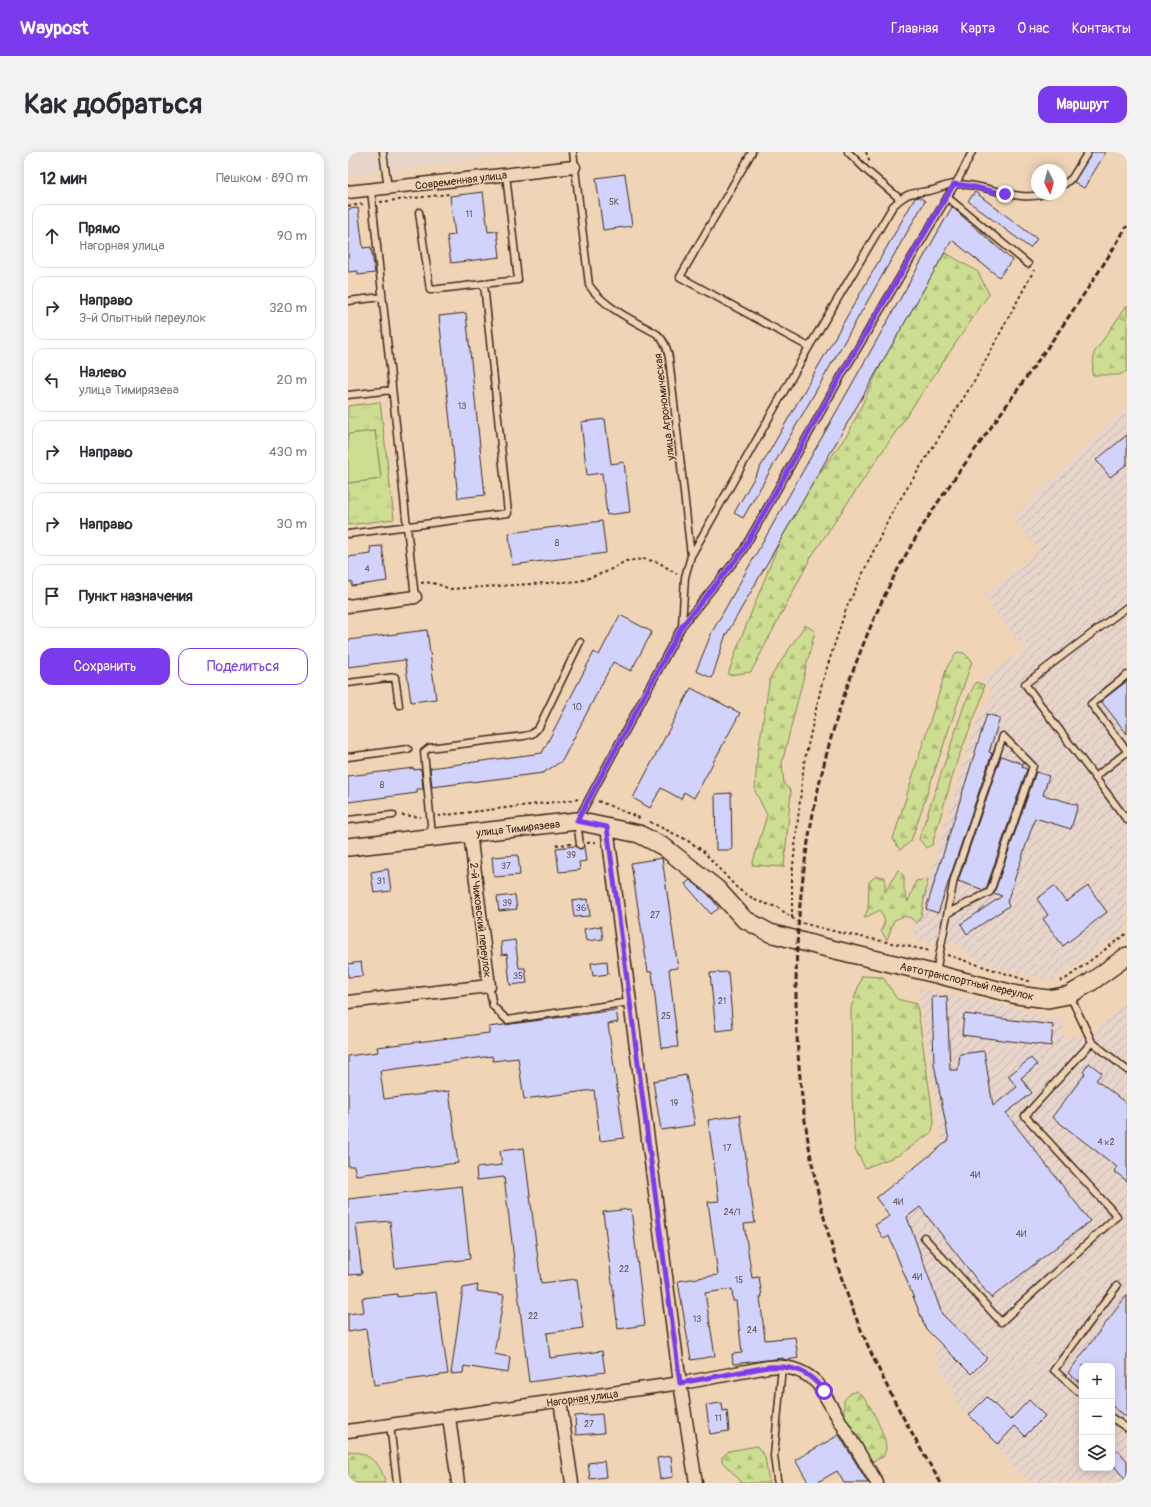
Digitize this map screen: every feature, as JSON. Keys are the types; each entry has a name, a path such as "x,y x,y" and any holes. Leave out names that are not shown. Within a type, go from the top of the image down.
{"main road":[{"name":"улица Тимирязева","path":"348,847 577,821 607,827 639,834 664,847 717,889 744,919 770,933 797,940"},
{"name":"Автотранспортный переулок","path":"797,940 1017,995 1048,1000 1069,994 1091,982 1127,956"}],"street":[{"name":"Современная улица","path":"348,192 574,167"},
{"path":"348,606 415,597"},
{"path":"607,827 680,1383 696,1483"},
{"name":"2-й Чижовский переулок","path":"348,1002 489,986 470,833"},
{"name":"Нагорная улица","path":"348,1431 560,1401 782,1366 806,1373 813,1378 824,1391 877,1483"},
{"path":"560,1401 572,1483"},
{"path":"449,1417 458,1483"}],"lane":[{"path":"383,152 388,188"},
{"name":"улица Агрономическая","path":"573,152 590,285 596,295 604,302 657,334 667,347 691,556"},
{"path":"752,152 680,277 808,347"},
{"path":"848,152 866,170 900,199"},
{"path":"580,846 577,821 682,626 742,552 843,372 960,176 972,152"},
{"path":"1067,182 1072,178 1088,152"},
{"path":"419,212 430,290 518,280 506,175"},
{"path":"682,626 685,577 691,556 808,347 893,206 909,193 928,191 954,184 1017,196 1031,196"},
{"path":"371,190 406,527 415,597"},
{"path":"947,196 1028,264"},
{"path":"348,534 508,513 484,284"},
{"path":"348,301 382,297"},
{"path":"348,395 392,390"},
{"path":"1127,607 1025,684 1127,820"},
{"path":"432,837 424,752 430,748 532,734 539,727 580,642"},
{"path":"1095,777 1127,752 1091,704 1127,675"},
{"path":"348,683 395,677 399,705"},
{"path":"936,974 954,879 1003,736 1033,766 990,892 948,913"},
{"path":"348,757 408,749"},
{"path":"348,820 393,814"},
{"path":"489,986 492,1006 507,1020 630,1002"},
{"path":"1069,994 1092,1042 1127,1070"},
{"path":"924,1238 1001,1322 1117,1216 1025,1116 1092,1042"},
{"path":"1079,1392 1054,1370 1117,1286"},
{"path":"778,1483 774,1456 782,1366"},
{"path":"1115,1420 1127,1428"},
{"path":"390,1425 397,1483"}],"path":[{"path":"792,918 792,875 804,763 822,683 846,609 891,514 976,378 1034,270 1028,264"},
{"path":"414,584 426,582 450,589 580,581 606,572 626,561 643,559 658,562 672,572 685,577"},
{"path":"393,814 430,817"},
{"path":"837,932 940,953 1035,983"},
{"path":"1054,984 1067,978 1127,933"}],"shaded area":[{"path":"348,152 540,152 348,175"},
{"path":"1127,406 1127,866 1125,868 1127,870 1127,928 1056,979 1041,979 980,962 953,943 913,940 914,927 977,719 993,695 982,679 1025,649 983,596 1039,550 1013,517"},
{"path":"918,988 1016,1008 1065,1022 1060,1035 1090,1037 1127,1000 1127,1483 1030,1483 955,1400 934,1349 940,1343 926,1329 889,1237 884,1239 875,1225 890,1216 876,1198 943,1145"}],"green space":[{"path":"946,253 978,272 989,294 811,557 751,672 728,675 779,543 798,504 849,432 927,268"},
{"path":"1127,305 1127,371 1119,375 1092,375 1094,353"},
{"path":"380,402 394,519 348,525 348,483 381,479 375,431 348,434 348,406"},
{"path":"375,431 381,479 348,483 348,434"},
{"path":"805,625 815,631 782,763 784,784 791,791 784,867 752,865 767,815 755,791 757,758 770,678"},
{"path":"957,652 964,653 972,661 911,841 900,850 893,839 947,667"},
{"path":"976,682 984,685 982,698 957,761 932,845 926,848 919,839 965,703"},
{"path":"898,870 904,876 904,889 908,902 916,881 928,879 921,916 916,923 908,917 894,920 887,940 881,931 885,921 880,910 864,918 868,909 869,882 876,876 885,877 885,892"},
{"path":"862,976 883,977 897,999 917,1004 934,1122 932,1132 899,1155 865,1168 855,1149 852,1098 851,1008"},
{"path":"856,1391 863,1396 870,1406 878,1421 886,1443 886,1449 883,1457 870,1462 844,1414 844,1400 851,1393"},
{"path":"757,1446 765,1457 769,1483 741,1483 739,1479 722,1462 722,1457 729,1451"},
{"path":"348,1451 367,1456 377,1464 381,1470 385,1483 348,1483"}],"building":[{"path":"1092,152 1106,152 1084,188 1074,182"},
{"path":"625,174 632,226 603,230 596,178"},
{"path":"483,192 488,232 497,231 500,257 451,263 447,236 455,235 450,196"},
{"path":"975,192 1037,239 1030,248 968,201"},
{"path":"919,197 925,201 743,518 734,513 915,198"},
{"path":"952,207 1012,260 999,277 952,240 725,637 712,678 696,671 712,632"},
{"path":"358,208 363,248 371,247 375,273 358,275 358,271 348,272 348,209"},
{"path":"466,313 485,495 458,498 439,316"},
{"path":"605,419 611,464 624,462 630,512 607,515 602,473 587,475 581,422"},
{"path":"1127,435 1127,464 1110,477 1096,460"},
{"path":"602,521 606,553 512,565 509,533"},
{"path":"382,546 387,581 352,586 352,581 348,582 348,557 371,554 370,547"},
{"path":"620,615 652,632 631,671 613,662 562,761 543,773 432,787 430,768 542,753 594,652 599,655"},
{"path":"427,630 436,699 411,702 405,660 348,667 348,640"},
{"path":"1127,681 1127,734 1101,701"},
{"path":"691,688 740,713 694,798 684,792 681,799 661,788 650,808 633,798"},
{"path":"987,714 1000,718 989,752 992,753 938,913 926,909"},
{"path":"1001,756 1023,764 1022,767 1027,769 986,889 984,890 958,881"},
{"path":"414,768 414,770 421,769 423,789 417,789 417,793 348,802 348,776"},
{"path":"1036,772 1049,776 1043,795 1078,805 1071,829 1035,818 1007,902 1009,906 967,934 961,924 1002,896 994,893"},
{"path":"731,793 732,850 716,850 715,794"},
{"path":"576,846 580,849 584,847 586,861 579,862 580,870 559,872 556,848"},
{"path":"518,855 520,875 494,877 492,857"},
{"path":"662,858 678,968 669,969 678,1047 661,1048 652,972 648,972 631,863"},
{"path":"388,869 391,891 374,893 371,872"},
{"path":"690,880 707,893 719,908 711,914 685,884"},
{"path":"1054,886 1066,902 1088,886 1107,912 1063,946 1043,919 1048,915 1037,899"},
{"path":"515,895 517,909 499,911 497,897"},
{"path":"588,899 590,916 574,917 572,901"},
{"path":"601,926 603,939 586,941 584,929"},
{"path":"515,940 519,968 525,968 527,983 510,985 507,954 502,955 501,942"},
{"path":"607,961 608,974 593,976 591,963"},
{"path":"361,962 363,976 348,977 348,964"},
{"path":"728,972 733,1029 716,1031 710,973"},
{"path":"947,996 950,1070 958,1070 960,1054 984,1051 993,1106 1017,1087 1008,1076 1031,1058 1037,1065 1021,1078 1032,1093 1006,1113 1090,1221 991,1298 920,1207 907,1217 942,1314 987,1358 971,1374 926,1329 889,1236 884,1239 875,1225 890,1216 876,1198 949,1140 934,1064 932,997"},
{"path":"616,1010 618,1022 608,1024 624,1138 600,1141 594,1090 524,1099 518,1058 493,1061 492,1056 380,1071 384,1099 449,1091 458,1163 356,1175 354,1166 348,1166 348,1056 378,1052 377,1047 489,1033 489,1027"},
{"path":"964,1014 1053,1025 1051,1046 962,1035"},
{"path":"1089,1063 1102,1073 1096,1080 1127,1104 1127,1181 1114,1171 1117,1167 1052,1117 1085,1074 1083,1072"},
{"path":"686,1075 695,1125 661,1130 653,1081"},
{"path":"740,1115 755,1223 744,1224 752,1278 759,1277 765,1340 795,1337 798,1358 787,1360 783,1358 733,1364 732,1354 742,1353 736,1301 733,1301 732,1289 705,1293 715,1356 691,1360 678,1281 718,1275 708,1202 719,1201 708,1120"},
{"path":"524,1148 541,1283 577,1279 583,1328 547,1333 550,1358 602,1351 605,1372 529,1382 504,1177 477,1180 476,1168 502,1165 500,1151"},
{"path":"462,1186 470,1259 395,1268 390,1221 356,1224 362,1274 348,1275 348,1199"},
{"path":"631,1209 645,1325 618,1329 603,1212"},
{"path":"478,1285 477,1291 504,1295 494,1354 510,1357 508,1373 464,1366 463,1373 451,1374 463,1288"},
{"path":"436,1292 448,1374 374,1385 366,1329 348,1332 348,1314 364,1312 362,1298 397,1294 397,1297"},
{"path":"1127,1295 1127,1417 1115,1408 1115,1363 1079,1363 1079,1382 1068,1373"},
{"path":"987,1397 1010,1420 1029,1400 1045,1416 1025,1436 1015,1426 998,1444 969,1415"},
{"path":"722,1403 723,1411 727,1410 729,1431 710,1434 706,1405"},
{"path":"602,1414 604,1433 576,1435 575,1416"},
{"path":"839,1435 868,1483 844,1483 837,1471 816,1483 809,1483 795,1460"},
{"path":"1118,1450 1127,1461 1127,1482 1115,1467 1115,1452"},
{"path":"671,1456 673,1477 660,1479 657,1458"},
{"path":"604,1461 606,1477 590,1479 588,1463"}],"railway":[{"path":"941,1483 892,1396 860,1328 827,1230 810,1154 800,1076 796,998 799,920 808,842 824,765 846,690 867,634 892,580 935,506 1074,309 1127,226"}],"route":[{"path":"824,1391 813,1378 806,1373 782,1366 768,1367 680,1383 607,827 577,821 682,626 742,552 843,372 954,184 1005,194"}]}
